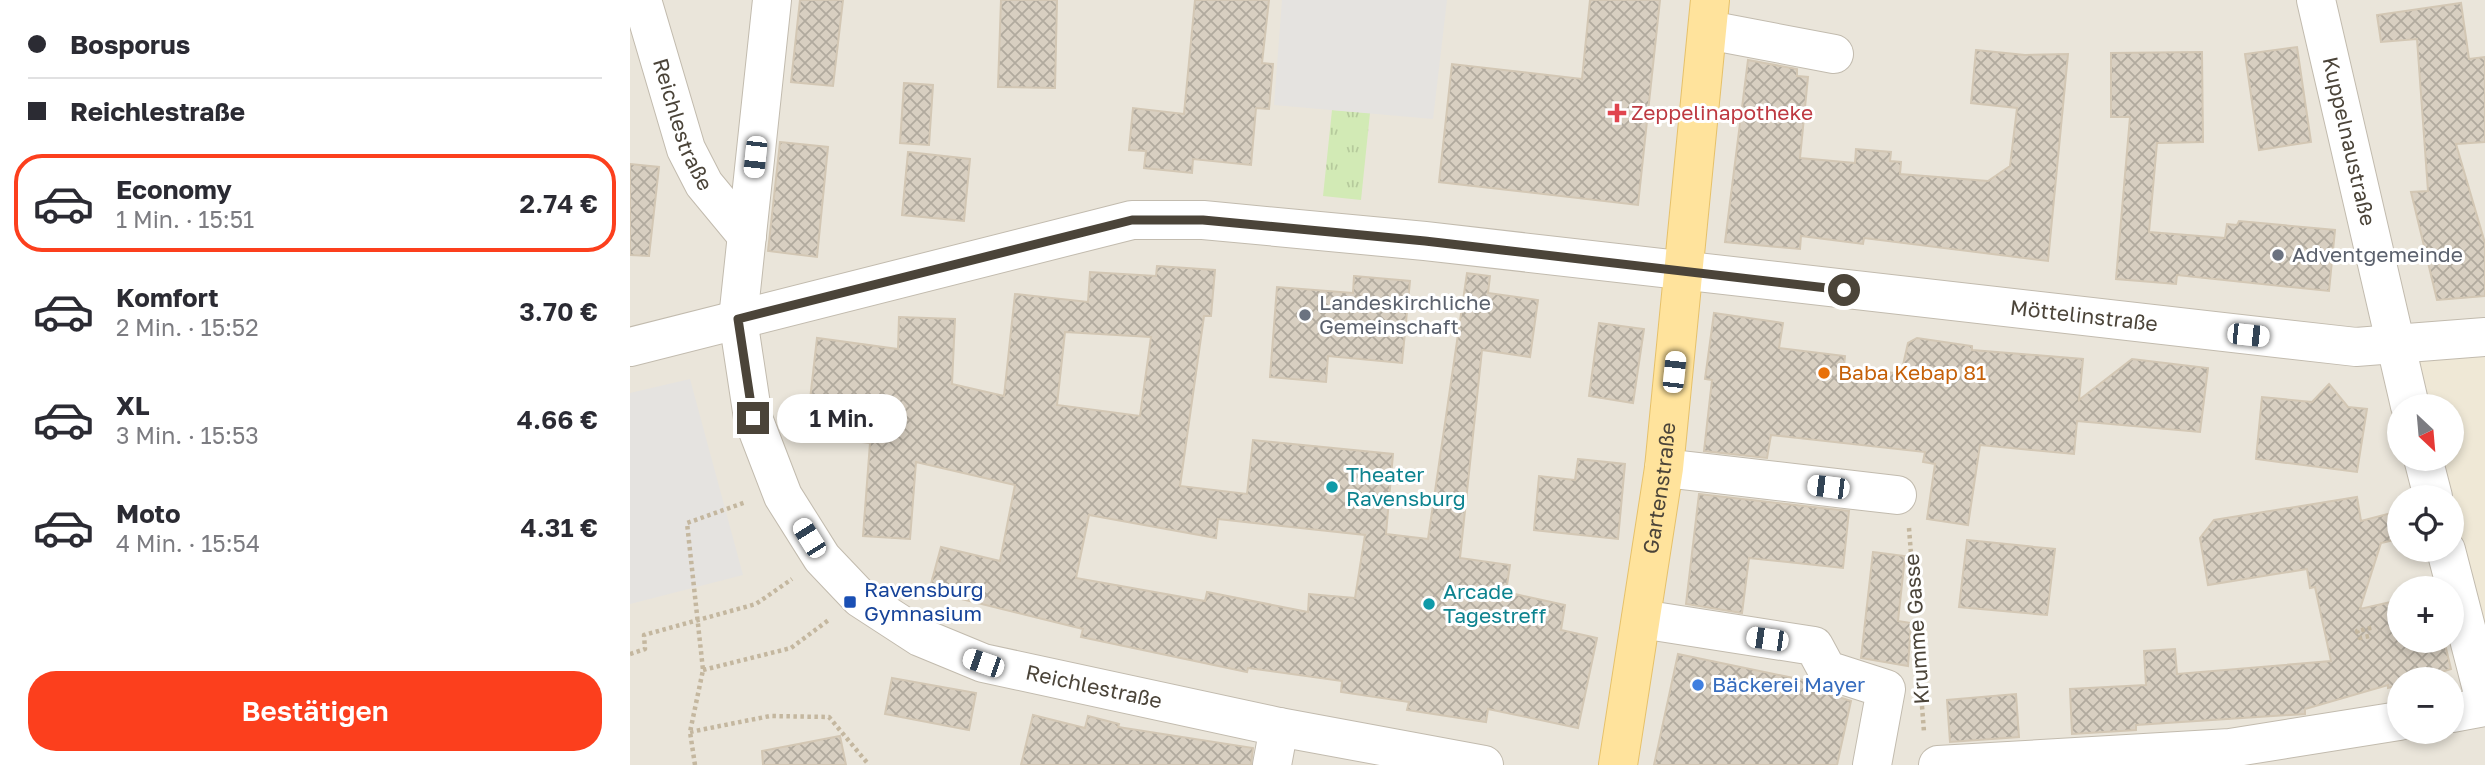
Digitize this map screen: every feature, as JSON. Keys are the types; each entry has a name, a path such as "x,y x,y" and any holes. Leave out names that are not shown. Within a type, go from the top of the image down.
{"main road":[{"name":"Gartenstraße","path":"1618,765 1664,468 1709,15"}],"street":[{"name":"Reichlestraße","path":"642,0 685,149 704,184 747,236"},
{"name":"Reichlestraße","path":"772,0 738,319 753,418 783,496 822,558 860,597 920,637 983,663 1279,727 1484,765"},
{"name":"Kuppelnaustraße","path":"2316,0 2407,394"},
{"path":"1709,15 1834,54"},
{"name":"Möttelinstraße","path":"630,347 1132,220 1203,220 1453,244 2356,347 2485,337"},
{"path":"1664,468 1897,495"},
{"path":"2449,562 2485,701"},
{"path":"1641,619 1814,646 1827,670 1886,690 1872,765"},
{"path":"2464,711 2485,707"},
{"path":"1931,751 2230,748 2387,723"},
{"path":"1272,765 1279,727"}],"path":[{"name":"Krumme Gasse","path":"1897,495 1908,515 1921,682"},
{"path":"695,765 690,732 703,670 687,523 754,499"},
{"path":"630,654 645,649 644,635 756,604 822,558"},
{"path":"703,670 791,648 860,597"},
{"path":"2369,636 2360,638 2357,631 2375,626"},
{"name":"Krumme Gasse","path":"1922,696 1931,751"},
{"path":"690,732 770,716 829,717 869,765"}],"shaded area":[{"path":"630,0 2485,0 2485,765 630,765"},
{"path":"1282,0 1447,0 1433,119 1274,105"},
{"path":"2485,337 2485,701 2464,605 2464,576 2458,576 2455,562 2464,562 2464,485 2430,485 2426,471 2464,471 2464,394 2407,394 2395,346"},
{"path":"690,379 743,575 630,604 630,393"}],"green space":[{"path":"1332,110 1370,113 1361,200 1323,196"}],"building":[{"path":"800,0 843,0 833,86 791,82"},
{"path":"1001,0 1057,0 1055,88 998,87"},
{"path":"1195,0 1269,0 1262,63 1273,64 1269,109 1256,108 1251,165 1193,159 1192,173 1144,168 1146,151 1129,150 1133,108 1184,114"},
{"path":"1590,0 1660,0 1638,205 1439,182 1452,64 1582,79"},
{"path":"2461,3 2469,59 2485,57 2485,142 2456,144 2485,243 2485,296 2437,300 2411,192 2428,191 2417,39 2381,42 2377,15"},
{"path":"2297,47 2311,142 2259,150 2245,54"},
{"path":"1976,50 2025,55 2068,54 2048,261 1864,238 1863,244 1801,236 1800,249 1725,242 1748,60 1797,69 1797,76 1808,77 1800,158 1855,163 1856,149 1891,152 1890,161 1901,162 1900,174 1988,181 2010,166 2017,108 1971,103"},
{"path":"2202,52 2203,142 2157,143 2149,232 2225,238 2227,224 2237,225 2239,221 2335,230 2329,291 2177,275 2176,284 2116,279 2130,117 2111,117 2111,53"},
{"path":"904,83 933,85 929,145 900,143"},
{"path":"780,142 828,147 817,257 768,251"},
{"path":"908,152 970,159 964,221 902,215"},
{"path":"630,164 659,167 649,256 630,255"},
{"path":"1157,266 1215,270 1211,316 1204,316 1180,486 1247,494 1253,440 1393,454 1386,534 1428,539 1467,273 1490,276 1488,293 1538,300 1530,357 1482,350 1460,558 1510,565 1506,592 1565,605 1561,630 1597,638 1578,728 1488,709 1486,722 1407,710 1409,702 1341,692 1342,681 1248,668 1247,672 1081,637 1083,629 929,591 941,547 1000,561 1015,485 916,462 910,539 863,536 870,443 806,435 817,338 898,349 899,317 955,319 952,384 1004,396 1015,294 1088,302 1090,272 1156,276","holes":["1065,332 1151,337 1140,416 1057,405","1089,515 1216,538 1218,519 1365,535 1355,598 1309,594 1308,612 1207,592 1205,601 1076,578"]},
{"path":"1354,276 1410,281 1402,363 1328,356 1326,382 1270,377 1277,287 1353,293"},
{"path":"1714,313 1783,323 1779,348 1845,356 1844,366 1901,374 1908,343 1917,338 1972,346 1972,350 2083,359 2079,400 2132,359 2208,368 2200,432 2077,421 2074,454 1980,445 1968,525 1927,519 1935,464 1923,462 1925,452 1771,435 1767,458 1704,451 1712,380 1705,379"},
{"path":"1599,323 1644,329 1633,403 1589,396"},
{"path":"2329,384 2348,407 2367,409 2357,472 2256,459 2262,397 2312,402"},
{"path":"1578,459 1625,464 1618,539 1534,530 1539,476 1575,480"},
{"path":"1699,494 1849,511 1843,568 1749,558 1742,613 1686,604"},
{"path":"2357,497 2361,521 2387,514 2387,542 2381,543 2360,609 2387,603 2387,653 2447,653 2451,667 2387,667 2387,685 2305,709 2305,714 2136,725 2136,730 2072,734 2070,689 2146,685 2144,651 2175,649 2177,674 2331,661 2315,587 2310,588 2307,569 2208,585 2200,538 2214,520"},
{"path":"1967,540 2055,549 2047,615 1959,607"},
{"path":"1873,552 1905,556 1898,621 1911,623 1908,666 1861,658"},
{"path":"1678,654 1808,681 1820,691 1851,701 1837,765 1654,765"},
{"path":"892,678 976,693 969,730 885,714"},
{"path":"2016,694 2019,737 1950,742 1947,700"},
{"path":"1033,715 1085,728 1088,716 1119,724 1118,727 1253,748 1251,765 1021,765"},
{"path":"840,736 846,765 763,765 762,751"}],"place":[{"name":"Zeppelinapotheke","path":"1617,113"},
{"name":"Adventgemeinde","path":"2278,255"},
{"name":"Landeskirchliche Gemeinschaft","path":"1305,315"},
{"name":"Baba Kebap 81","path":"1824,373"},
{"name":"Theater Ravensburg","path":"1332,487"},
{"name":"Ravensburg Gymnasium","path":"850,602"},
{"name":"Arcade Tagestreff","path":"1429,604"},
{"name":"Bäckerei Mayer","path":"1698,685"}],"route":[{"path":"753,418 738,319 1132,220 1203,220 1425,241 1844,290"}]}
